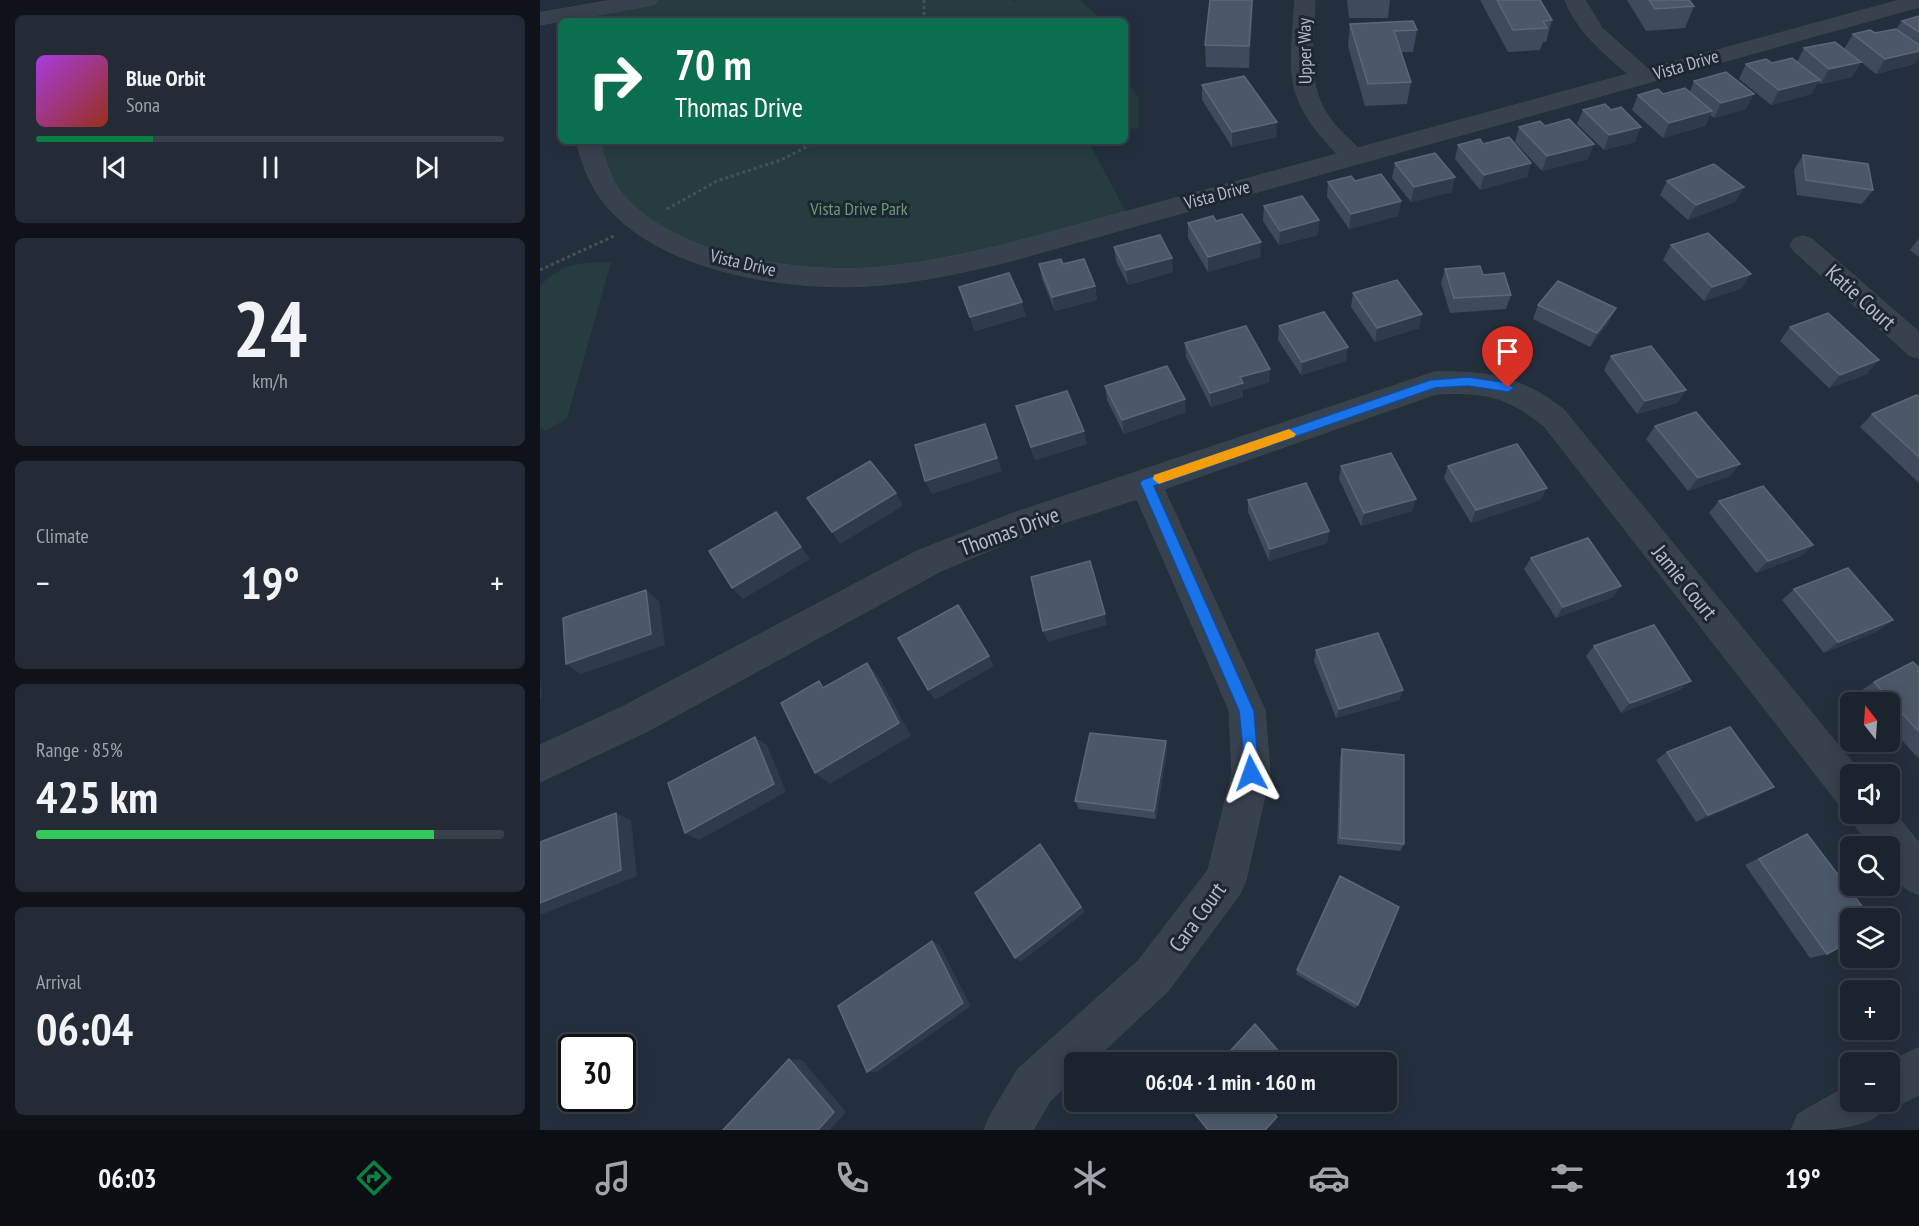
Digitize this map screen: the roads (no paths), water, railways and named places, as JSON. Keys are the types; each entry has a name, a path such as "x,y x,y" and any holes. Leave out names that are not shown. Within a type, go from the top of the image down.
{"street":[{"path":"540,19 648,0"},
{"name":"Upper Way","path":"1305,0 1303,82 1308,102 1316,115 1353,157"},
{"path":"1575,0 1579,14 1591,30 1644,77"},
{"name":"Vista Drive","path":"589,144 597,170 615,200 641,224 681,247 768,271 829,277 905,273 957,266 1007,253 1644,77 1883,4 1919,1"},
{"name":"Katie Court","path":"1803,245 1919,348"},
{"name":"Thomas Drive","path":"540,764 635,719 929,561 1011,527 1435,383 1468,382 1508,388"},
{"name":"Jamie Court","path":"1508,388 1534,401 1554,418 1840,776"},
{"name":"Cara Court","path":"1007,1130 1034,1085 1153,976 1226,880 1251,773 1247,711 1146,483"},
{"path":"1878,824 1919,875"},
{"path":"1900,1081 1919,1070"},
{"path":"1815,1130 1846,1112"}],"park label":[{"name":"Vista Drive Park","path":"859,209"}]}
